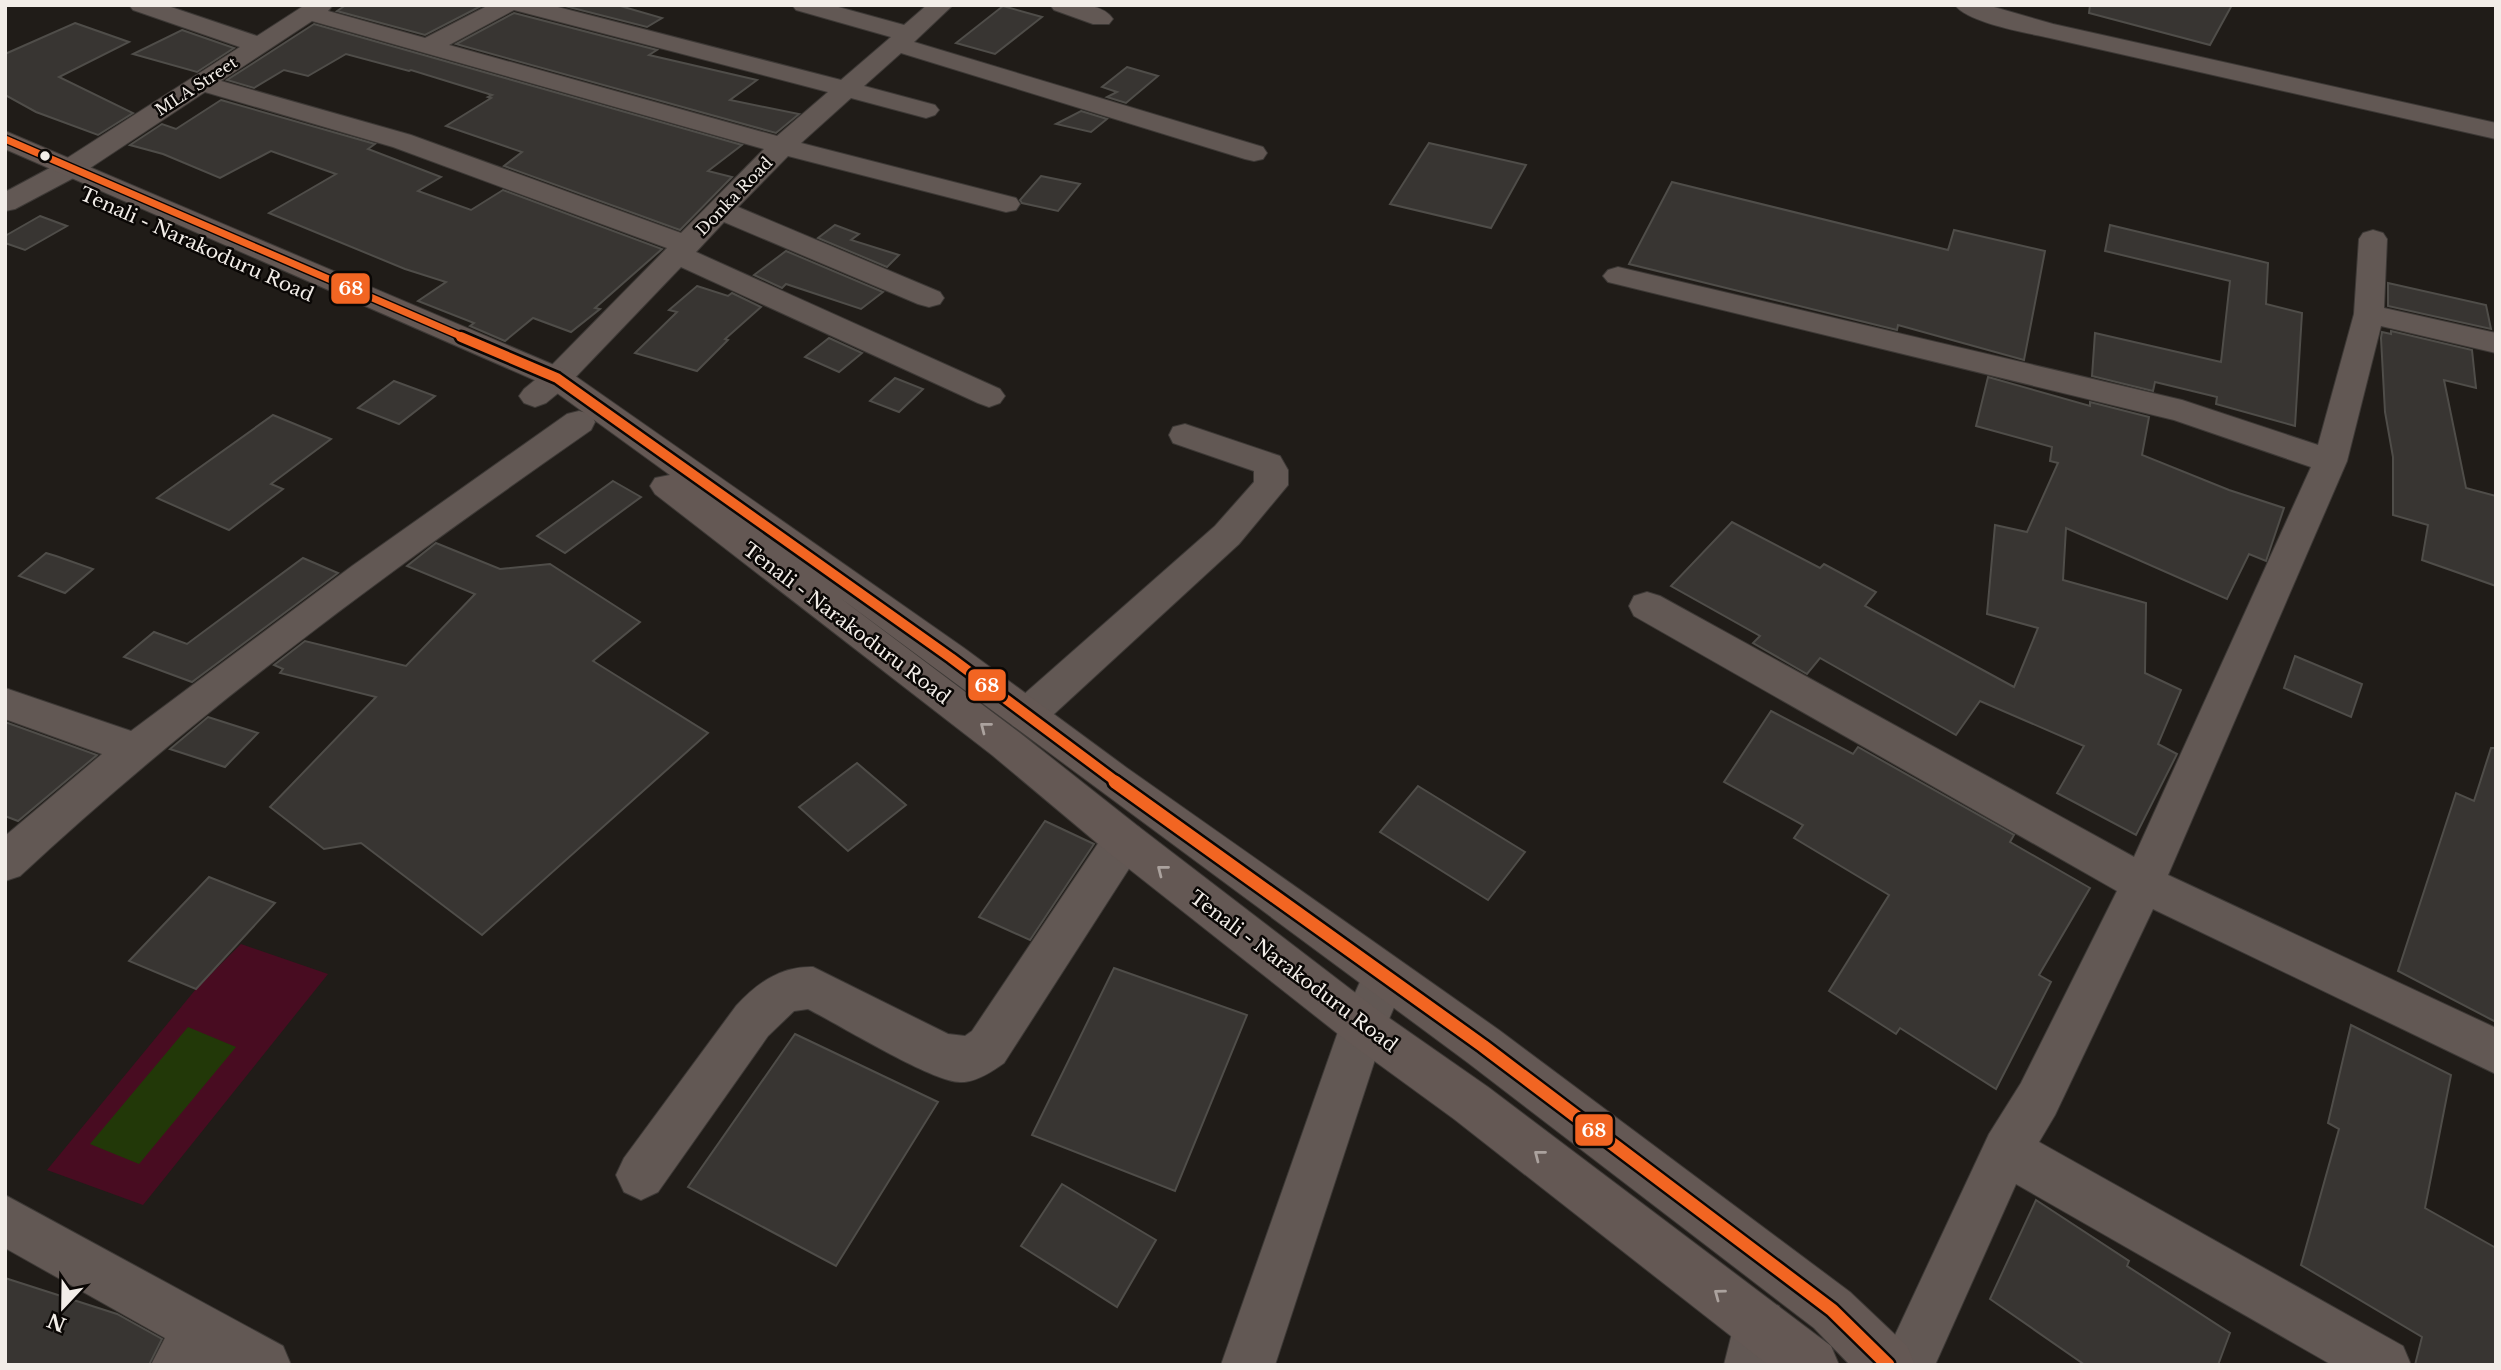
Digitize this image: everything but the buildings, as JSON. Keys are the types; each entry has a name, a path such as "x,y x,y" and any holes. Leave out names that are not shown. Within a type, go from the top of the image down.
{"main road":[{"name":"Tenali - Narakoduru Road","path":"5,139 60,173 619,420 1483,1046 1832,1310 1888,1365"},
{"name":"Tenali - Narakoduru Road","path":"5,159 60,173"},
{"name":"Tenali - Narakoduru Road","path":"546,387 579,422 628,456 912,671 1363,1026 1471,1103 1756,1345 1812,1365"}],"street":[{"path":"141,5 259,46"},
{"path":"429,46 507,5"},
{"path":"522,5 926,110"},
{"path":"804,5 1118,114 1254,153"},
{"name":"Donka Road","path":"546,387 782,146 941,5"},
{"path":"1062,5 1101,19"},
{"path":"1968,5 1989,15 2038,28 2496,131"},
{"path":"315,9 429,46 782,146 1006,204"},
{"name":"MLA Street","path":"5,203 60,173 315,9"},
{"path":"201,83 402,141 682,250 989,396"},
{"path":"720,210 929,299"},
{"path":"1908,1365 2006,1151 2038,1099 2143,884 2330,461 2369,314 2373,239"},
{"path":"1618,276 2182,411 2330,461"},
{"path":"2369,314 2496,343"},
{"path":"14,845 138,750 193,704 416,537 579,422"},
{"path":"1027,715 1227,535 1271,485 1272,470 1268,464 1185,435"},
{"path":"1647,606 2143,884 2496,1052"},
{"path":"5,703 138,750"},
{"path":"640,1175 752,1021 770,1000 784,991 800,987 813,988 938,1053 960,1060 976,1056 988,1047 1124,840"},
{"path":"1248,1365 1363,1026 1385,977"},
{"path":"2006,1151 2384,1365"},
{"path":"10,1229 190,1347 264,1365"}],"shaded area":[{"path":"241,944 328,974 143,1205 47,1170 196,989"},
{"path":"188,1027 236,1047 139,1164 90,1144"}],"transit line":[{"name":"68","path":"5,139 557,378 951,658 1113,780 1483,1046 1832,1310 1888,1365"}]}
